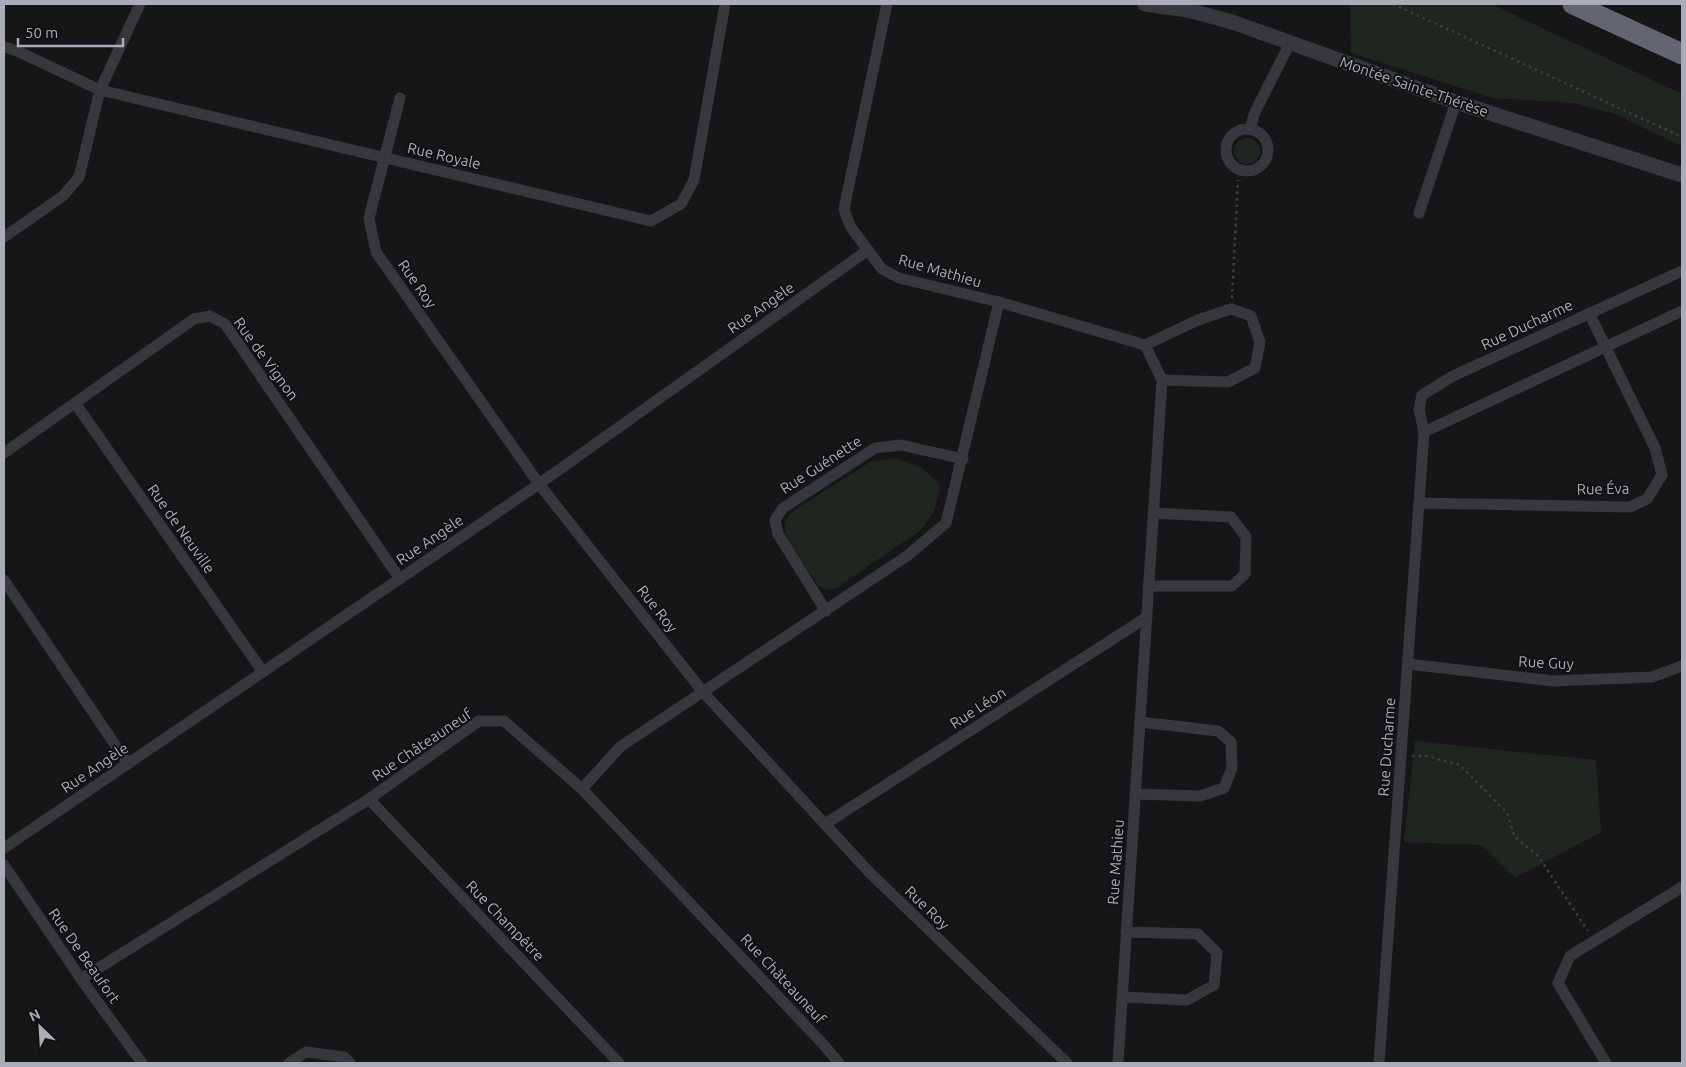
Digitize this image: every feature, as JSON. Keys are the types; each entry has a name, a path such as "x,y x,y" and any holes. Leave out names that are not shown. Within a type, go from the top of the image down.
{"highway":[{"path":"1573,4 1682,54"}],"street":[{"path":"4,237 63,196 79,177 100,90 140,4"},
{"name":"Rue Royale","path":"4,47 15,50 100,90 651,221 681,204 694,180 725,4"},
{"name":"Rue Mathieu","path":"887,4 844,209 850,226 882,269 899,278 999,302 1145,345 1162,380 1118,1063"},
{"name":"Montée Sainte-Thérèse","path":"1145,4 1210,15 1456,102 1682,175"},
{"path":"1250,129 1256,112 1290,43"},
{"name":"Rue Roy","path":"400,98 369,218 376,252 539,484 703,692 870,873 1067,1063"},
{"path":"1418,213 1456,102"},
{"name":"Rue Angèle","path":"4,848 539,484 868,250"},
{"name":"Rue Ducharme","path":"1379,1063 1420,504 1424,432 1419,409 1422,395 1453,376 1682,271"},
{"path":"582,789 620,747 907,556 946,523 963,459 999,302"},
{"path":"1145,345 1198,320 1231,309 1251,316 1260,342 1254,368 1228,382 1162,380"},
{"path":"1424,432 1682,311"},
{"name":"Rue Éva","path":"1420,504 1630,507 1647,499 1662,474 1655,448 1589,313"},
{"name":"Rue de Vignon","path":"4,453 194,318 210,316 225,324 400,579"},
{"name":"Rue de Neuville","path":"75,402 263,672"},
{"name":"Rue Guénette","path":"826,610 778,534 775,520 783,508 875,448 901,445 963,459"},
{"path":"1148,586 1232,586 1246,574 1246,537 1231,517 1153,513"},
{"path":"4,580 128,764"},
{"name":"Rue Léon","path":"825,824 1147,617"},
{"name":"Rue Guy","path":"1408,664 1553,681 1652,677 1682,666"},
{"name":"Rue Châteauneuf","path":"81,979 369,799 479,721 504,721 582,789 839,1063"},
{"path":"1135,794 1200,796 1224,788 1232,768 1231,742 1218,730 1140,722"},
{"name":"Rue Champêtre","path":"369,799 619,1063"},
{"name":"Rue De Beaufort","path":"4,865 81,979 142,1063"},
{"path":"1606,1063 1558,983 1570,956 1682,887"},
{"path":"1122,997 1187,1000 1214,985 1217,953 1198,934 1126,932"},
{"path":"289,1063 306,1052 344,1057 350,1063"}],"path":[{"path":"1393,4 1682,137"},
{"path":"1231,309 1238,180"},
{"path":"1401,757 1426,756 1460,765 1507,813 1515,837 1538,856 1594,941"}],"shaded area":[{"path":"1350,4 1491,4 1682,94 1682,146 1615,114 1573,103 1493,98 1351,53"},
{"path":"1247,138 1257,141 1260,151 1257,161 1247,164 1237,161 1234,151 1237,141"},
{"path":"896,458 920,467 937,481 940,488 934,512 920,531 836,588 826,590 818,585 786,537 785,521 792,512 870,462"},
{"path":"1415,741 1596,760 1601,832 1515,878 1482,845 1404,842"}]}
